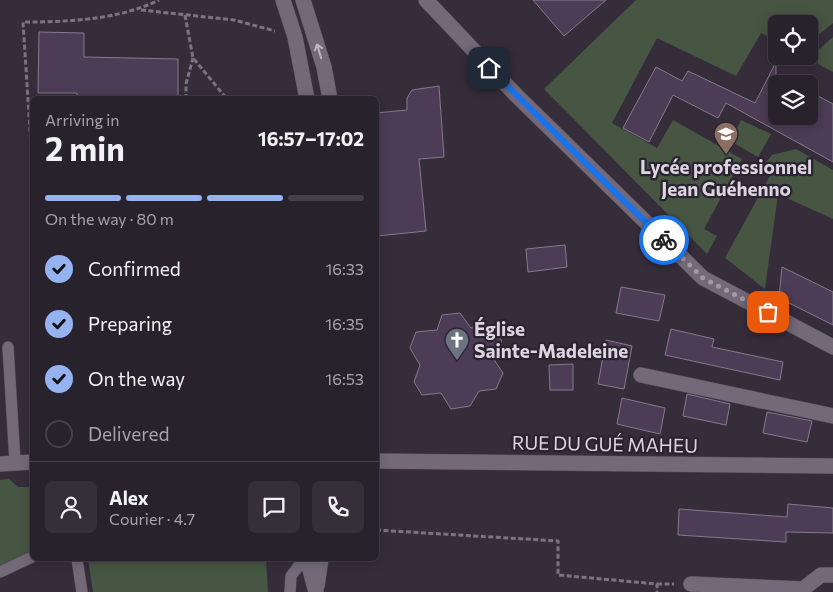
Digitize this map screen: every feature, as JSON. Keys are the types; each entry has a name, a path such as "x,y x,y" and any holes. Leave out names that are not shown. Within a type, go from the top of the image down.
{"street":[{"path":"283,0 295,37 306,96"},
{"path":"303,0 324,67 329,96"},
{"path":"426,0 516,95 703,278 833,347"},
{"path":"641,374 833,416"},
{"name":"RUE DU GUÉ MAHEU","path":"379,461 833,466"},
{"path":"0,464 30,462"},
{"path":"307,561 316,592"},
{"path":"316,592 321,561"},
{"path":"690,584 803,589 821,575 833,575"}],"lane":[{"path":"8,347 15,462"},
{"path":"0,572 30,558"},
{"path":"77,561 82,592"},
{"path":"290,592 291,576 304,561"}],"path":[{"path":"139,10 159,0"},
{"path":"30,131 23,22 66,22 139,10 234,20 295,37"},
{"path":"185,15 193,58 186,84 186,96"},
{"path":"193,58 225,96"},
{"path":"379,530 558,542 558,575 658,584 656,592"}],"green space":[{"path":"636,0 833,0 833,23 818,36 818,15 768,15 768,36 761,33 736,76 657,38 612,123 657,148 673,120 742,159 704,229 717,236 707,254 544,89"},
{"path":"833,37 833,72 818,64 818,50"},
{"path":"741,120 771,134 758,157 730,141"},
{"path":"796,149 833,170 833,219 778,194 765,289 725,258 773,170 765,163 772,155"},
{"path":"9,479 18,487 30,487 30,550 20,558 0,566 0,480"},
{"path":"88,561 266,561 268,592 93,592"}],"building":[{"path":"533,0 606,0 564,36"},
{"path":"39,32 84,33 84,57 178,59 178,96 77,96 77,93 38,93"},
{"path":"774,65 776,65 776,75 769,75"},
{"path":"656,67 682,81 688,71 755,103 768,78 768,125 818,125 818,96 833,104 833,162 726,103 718,118 673,95 649,142 623,128"},
{"path":"439,86 444,157 419,159 426,231 379,236 379,113 407,110 407,98 412,90"},
{"path":"565,245 567,267 528,272 526,249"},
{"path":"782,267 833,292 833,325 779,298"},
{"path":"621,287 665,295 659,321 616,313"},
{"name":"Église Sainte-Madeleine","path":"460,313 471,328 490,326 502,341 493,358 503,373 496,389 479,391 470,406 451,409 441,393 422,395 414,382 420,365 410,348 416,332 437,330 442,315"},
{"path":"671,329 714,339 712,347 783,362 780,380 665,355"},
{"path":"606,340 632,346 624,389 598,384"},
{"path":"573,364 573,390 550,390 549,365"},
{"path":"687,394 730,404 726,425 683,416"},
{"path":"622,398 665,408 660,434 617,424"},
{"path":"767,412 812,421 807,442 763,433"},
{"path":"788,504 833,508 833,533 786,532 786,542 678,535 679,509 787,517"}],"way so far":[{"path":"664,240 703,278 768,312"}],"place":[{"name":"Lycée professionnel Jean Guéhenno","path":"726,155"},
{"name":"Église Sainte-Madeleine","path":"457,361"}],"route":[{"path":"489,68 664,240"}]}
